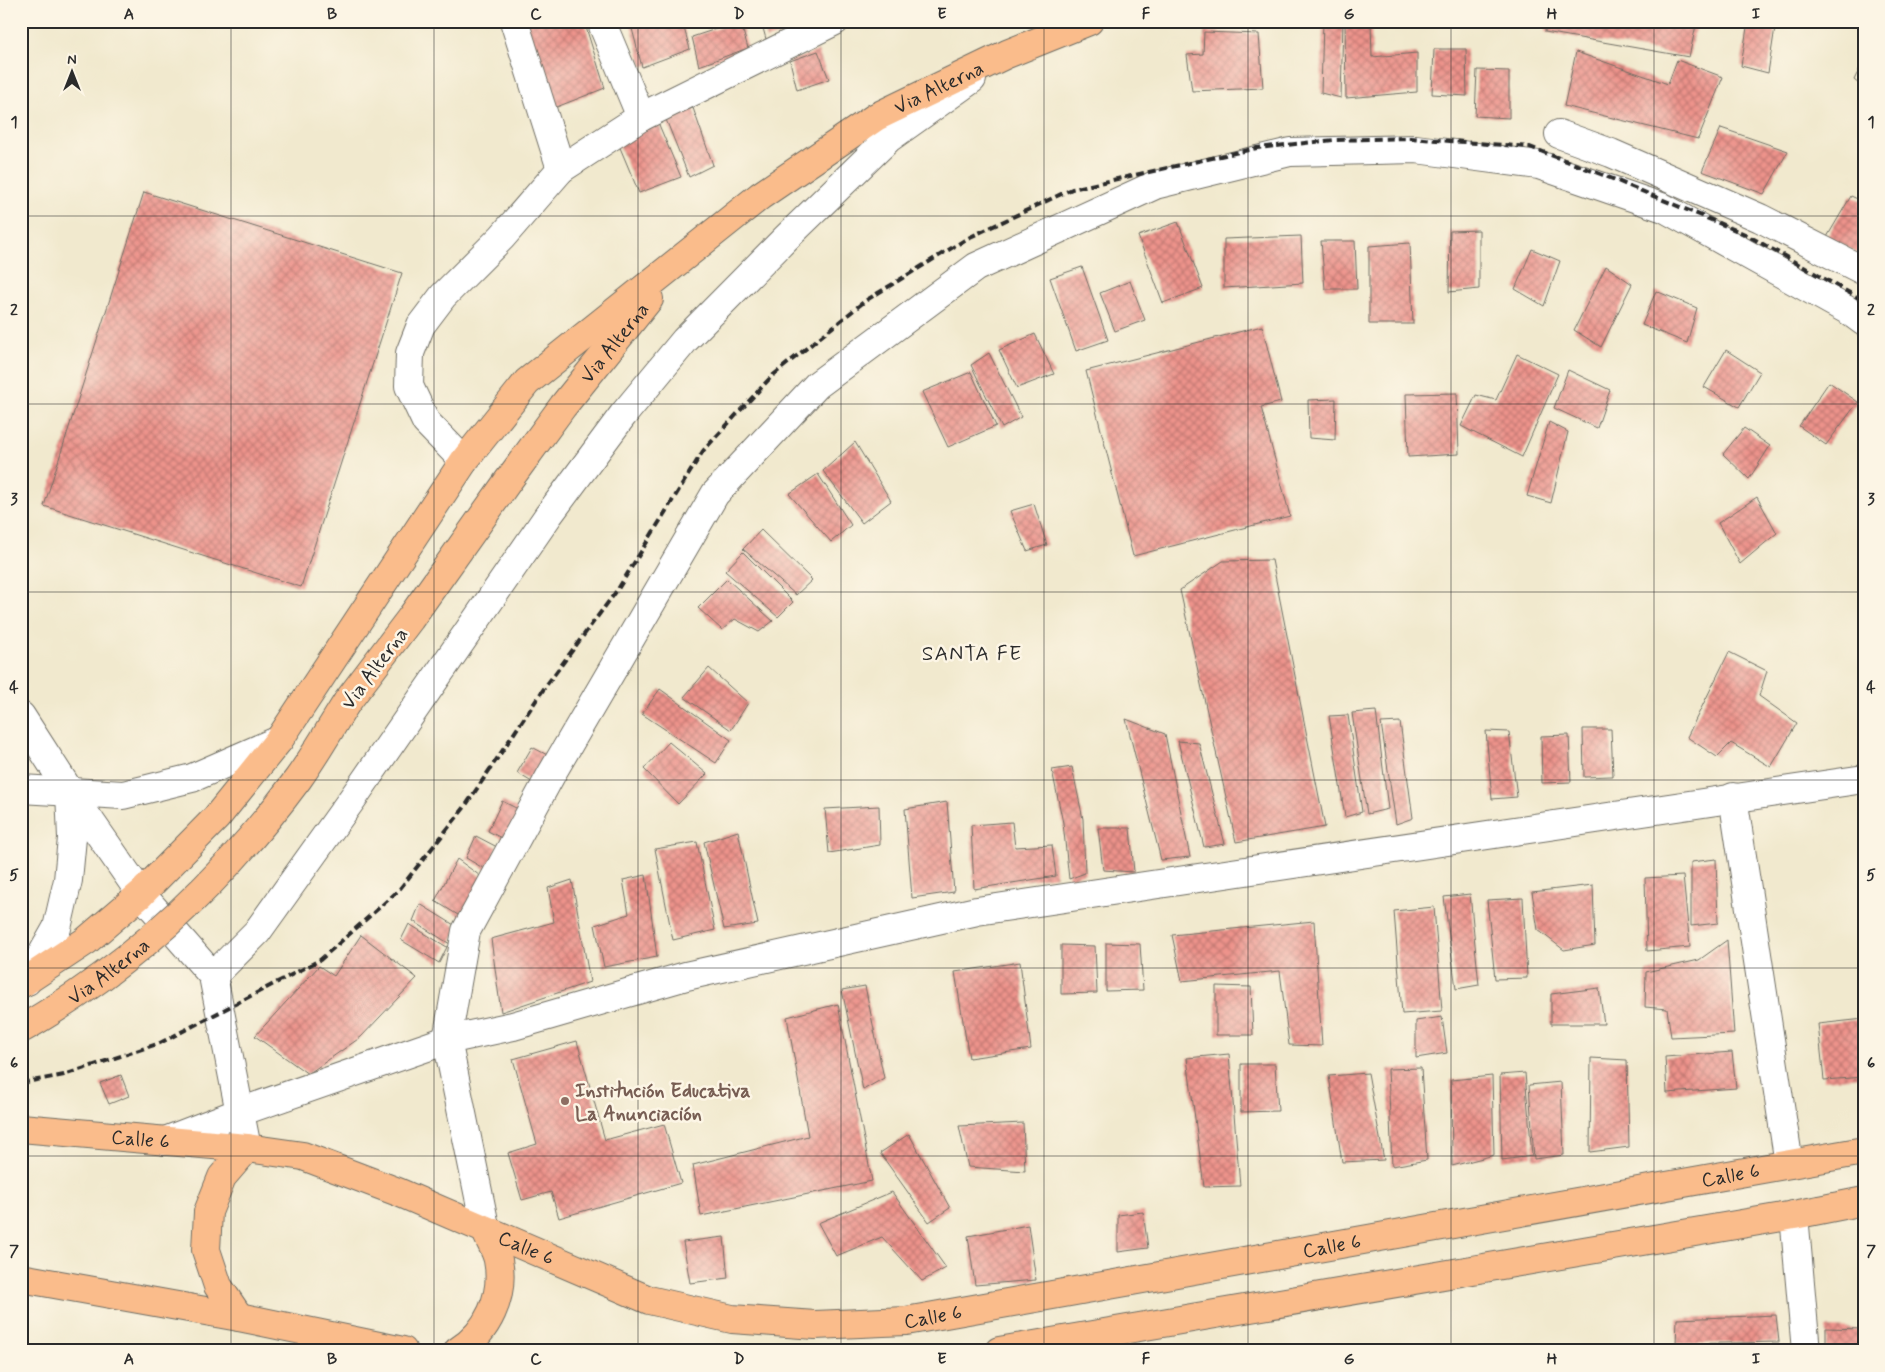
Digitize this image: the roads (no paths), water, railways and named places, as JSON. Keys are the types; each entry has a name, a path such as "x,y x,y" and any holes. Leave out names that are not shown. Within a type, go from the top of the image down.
{"main road":[{"name":"Via Alterna","path":"24,983 86,941 141,894 216,818 279,740 464,462 526,382 760,196 876,117 1007,54 1089,21"},
{"name":"Via Alterna","path":"21,1029 112,970 181,913 244,848 299,778 347,702 410,619 563,406 679,260"},
{"name":"Calle 6","path":"21,1128 247,1148 303,1156 398,1192 649,1300 732,1320 815,1325 897,1321 1864,1151"},
{"path":"239,1317 218,1286 206,1250 208,1212 222,1177 247,1148"},
{"path":"999,1351 1794,1215 1864,1200"},
{"path":"458,1351 470,1343 490,1320 499,1290 498,1259 486,1231"},
{"path":"21,1278 239,1317 403,1351"}],"street":[{"path":"514,21 561,169"},
{"path":"601,21 641,117"},
{"path":"464,462 426,422 409,386 410,353 421,325 443,296 502,237 561,169 641,117 835,21"},
{"path":"213,976 257,932 353,798 548,516 623,415 685,340 889,138 1007,54"},
{"path":"1559,134 1611,153 1760,218 1864,272"},
{"path":"486,1231 447,1040 466,931 552,773 715,494 816,385 976,267 1155,185 1290,152 1416,149 1539,165 1664,208 1850,312 1864,322"},
{"path":"21,716 70,792 141,894 213,976 247,1148"},
{"path":"21,790 123,795 192,778 279,740"},
{"path":"165,1141 240,1112 447,1040 513,1026 686,976 977,911 1864,779"},
{"path":"24,983 57,928 68,880 72,838 70,792"},
{"path":"1733,798 1789,1164"},
{"path":"1794,1215 1806,1351"}],"railway":[{"path":"21,1083 64,1075 160,1043 320,960 398,891 464,808 545,687 618,589 703,451 772,376 865,301 968,238 1072,189 1257,148 1334,140 1410,138 1530,147 1745,234 1864,301"}],"place":[{"name":"Institución Educativa La Anunciación","path":"565,1101"}],"district":[{"name":"SANTA FE","path":"972,653"}]}
